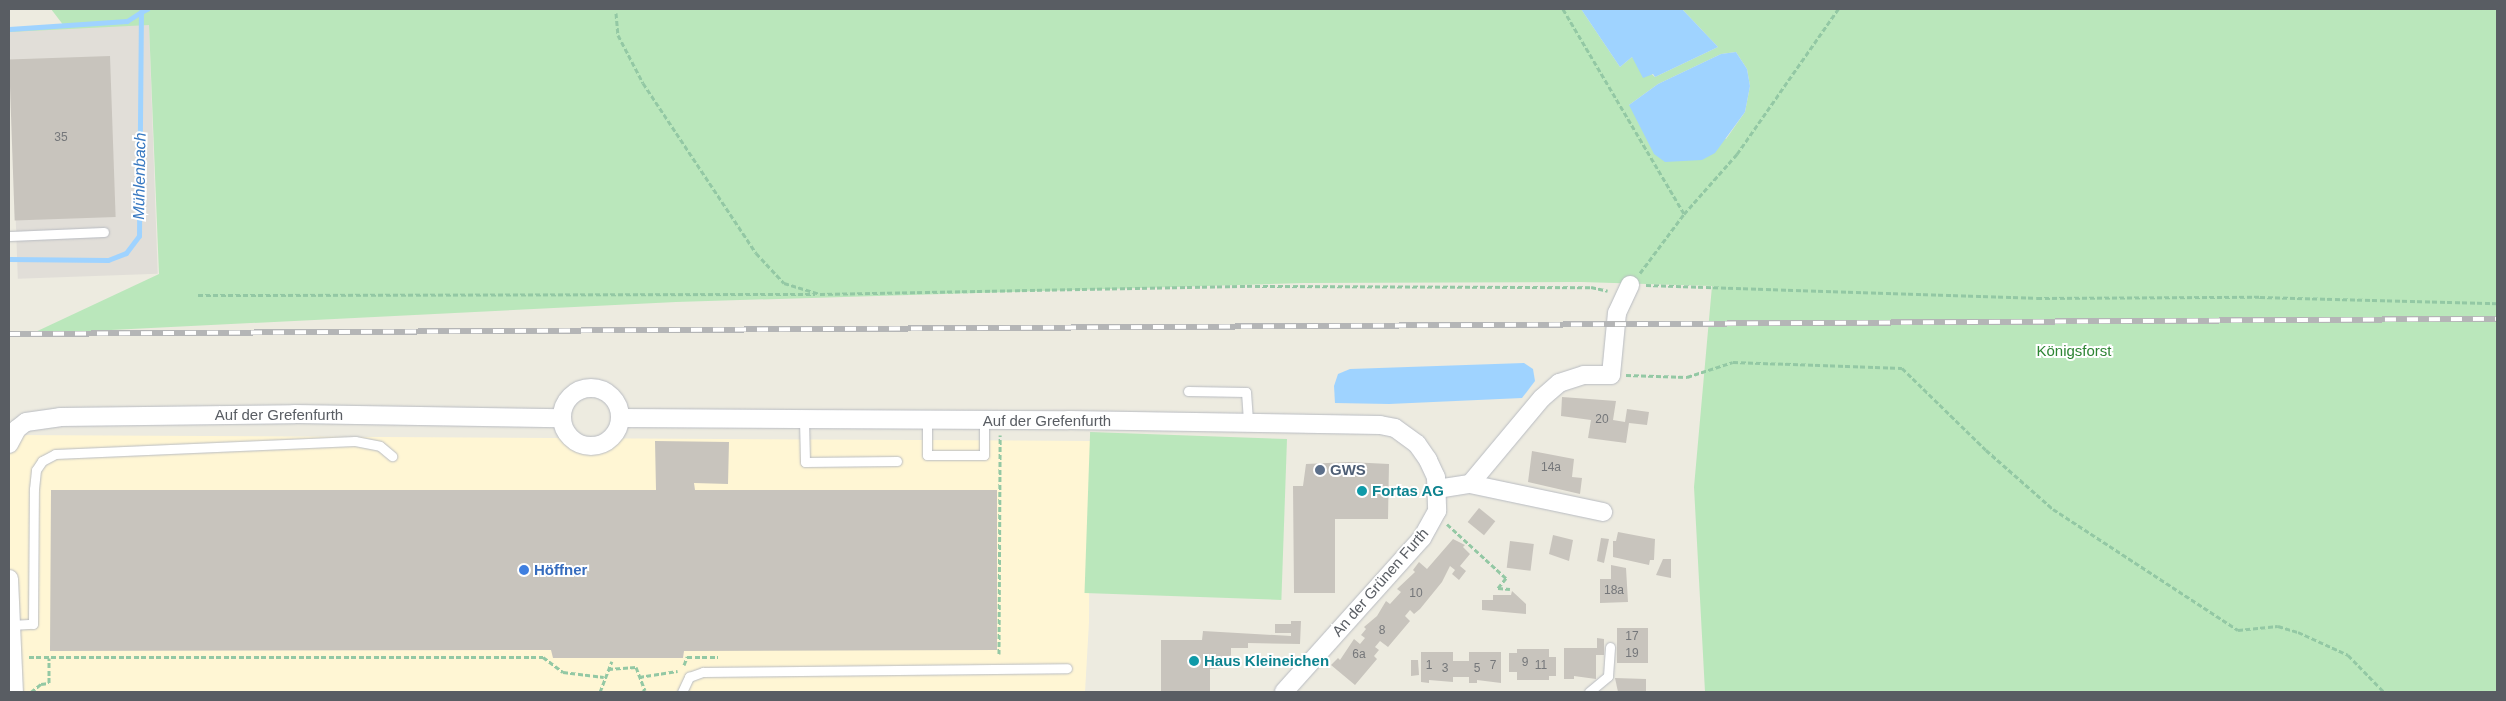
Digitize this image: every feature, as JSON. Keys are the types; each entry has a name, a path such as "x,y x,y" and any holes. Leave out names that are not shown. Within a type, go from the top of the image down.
{"street":[{"path":"1470,484 1559,383 1584,375 1611,374 1617,313 1627,290"},
{"path":"591,388 609,393 616,400 621,418 614,435 599,446 590,447 573,441 561,418 563,409 573,393 591,388"},
{"name":"Auf der Grefenfurth","path":"9,444 17,429 26,422 60,417 294,414 561,418"},
{"name":"Auf der Grefenfurth","path":"621,418 1380,425 1394,428 1418,444 1436,477 1438,489"},
{"path":"1438,489 1470,484 1603,512"},
{"name":"An der Grünen Furth","path":"1284,692 1422,538 1436,513 1438,489"},
{"path":"9,579 14,692"}],"lane":[{"path":"9,236 104,232"},
{"path":"1188,391 1246,392 1248,424"},
{"path":"804,420 805,462 897,461"},
{"path":"927,421 927,455 984,455 992,421"},
{"path":"11,625 33,624 34,489 36,470 42,461 54,454 355,441 380,446 392,456"},
{"path":"1589,692 1608,676 1610,647"},
{"path":"682,692 689,677 702,672 981,671 1067,668"}],"path":[{"path":"1563,9 1684,214"},
{"path":"1627,290 1684,214 1737,154 1838,9"},
{"path":"616,13 618,35 643,83 756,253 784,283 820,294"},
{"path":"198,295 820,294 1255,286 1591,287 1627,290 2038,298 2260,297 2497,303"},
{"path":"1611,374 1686,377 1733,362 1902,368 2053,509 2238,630 2278,626 2298,632 2348,655 2384,692"},
{"path":"991,654 1001,654 992,421"},
{"path":"1436,513 1506,578 1498,588 1510,589"},
{"path":"13,656 49,658 543,657 563,672 604,677"},
{"path":"640,677 677,672 687,657 726,657"},
{"path":"31,692 41,684 50,683 49,658"},
{"path":"608,692 601,691 604,677 612,661"},
{"path":"608,669 636,667 644,690 642,692"}],"shaded area":[{"path":"149,24 158,274 18,279 9,29"},
{"path":"9,435 1090,441 1089,622 1085,692 9,692"}],"green space":[{"name":"Königsforst","path":"51,9 1581,9 1620,67 1632,57 1655,77 1718,47 1682,9 2497,9 2497,692 1705,692 1694,487 1712,286 1581,282 1303,283 676,302 31,334 159,274 149,25 9,32 9,28 64,26","holes":["1736,52 1747,69 1750,86 1745,112 1726,139 1629,105 1658,84 1721,54"]},
{"path":"1090,432 1287,439 1281,600 1085,593"}],"water":[{"path":"1581,9 1682,9 1718,47 1655,77 1653,74 1643,78 1632,57 1620,67"},
{"path":"1736,52 1747,69 1750,86 1745,112 1715,153 1702,160 1665,162 1654,154 1629,105 1658,84 1721,54"},
{"path":"1524,363 1533,369 1535,381 1522,398 1389,404 1335,403 1334,386 1338,374 1350,369"}],"building":[{"path":"110,56 116,217 15,220 9,60"},
{"path":"1562,397 1616,401 1613,420 1625,422 1627,409 1649,412 1647,425 1629,423 1626,443 1588,438 1591,420 1561,416"},
{"name":"Höffner","path":"655,441 729,442 728,484 694,483 695,490 997,490 997,650 684,651 683,658 553,658 551,650 50,651 51,490 656,490"},
{"path":"1532,451 1574,459 1572,477 1582,478 1580,494 1528,482"},
{"path":"1349,462 1389,464 1388,519 1335,519 1335,593 1294,593 1293,486 1303,486 1306,464"},
{"path":"1479,508 1495,521 1484,535 1468,522"},
{"path":"1618,532 1655,539 1654,560 1650,560 1649,565 1613,557 1613,541 1616,541"},
{"path":"1553,535 1573,540 1569,561 1549,554"},
{"path":"1601,538 1609,539 1604,563 1597,561"},
{"path":"1453,539 1465,545 1463,547 1470,554 1460,566 1466,571 1459,580 1452,574 1455,570 1450,566 1442,582 1420,609 1414,614 1410,610 1405,616 1410,621 1388,647 1380,641 1375,647 1379,650 1374,656 1377,659 1355,685 1331,665 1338,658 1340,660 1354,639 1360,644 1365,638 1361,635 1366,629 1364,627 1377,616 1386,601 1390,604 1401,592 1397,589 1415,572 1413,570 1419,562 1427,569"},
{"path":"1510,541 1534,544 1531,571 1507,568"},
{"path":"1663,559 1671,559 1671,578 1656,575"},
{"path":"1611,565 1626,568 1628,602 1600,603 1600,579 1611,579"},
{"path":"1512,591 1526,604 1526,614 1482,610 1482,600 1493,600 1493,595 1511,595"},
{"name":"Haus Kleineichen","path":"1291,621 1301,621 1300,644 1248,643 1248,648 1231,648 1231,655 1222,668 1210,669 1210,692 1161,692 1161,640 1202,640 1203,631 1291,636 1291,633 1275,633 1275,624 1291,624"},
{"path":"1617,628 1648,628 1648,663 1617,663"},
{"path":"1597,638 1604,639 1604,655 1596,655 1596,679 1574,676 1574,679 1564,679 1564,648 1597,648"},
{"path":"1517,649 1549,649 1549,657 1556,657 1556,676 1549,676 1549,680 1517,680 1517,672 1509,672 1509,653 1517,653"},
{"path":"1421,652 1453,652 1453,661 1469,661 1469,652 1501,652 1501,683 1477,680 1477,683 1469,683 1469,677 1453,677 1453,682 1429,680 1429,683 1421,682"},
{"path":"1411,660 1418,660 1419,675 1411,676"},
{"path":"1615,678 1646,679 1646,692 1618,692"}],"waterway":[{"name":"Mühlenbach","path":"9,259 108,260 126,253 139,236 141,12 147,9"},
{"path":"9,29 127,21 141,12"}],"railway":[{"path":"9,334 2497,319"}],"place":[{"name":"GWS","path":"1320,470"},
{"name":"Fortas AG","path":"1362,491"},
{"name":"Höffner","path":"524,570"},
{"name":"Haus Kleineichen","path":"1194,661"}]}
